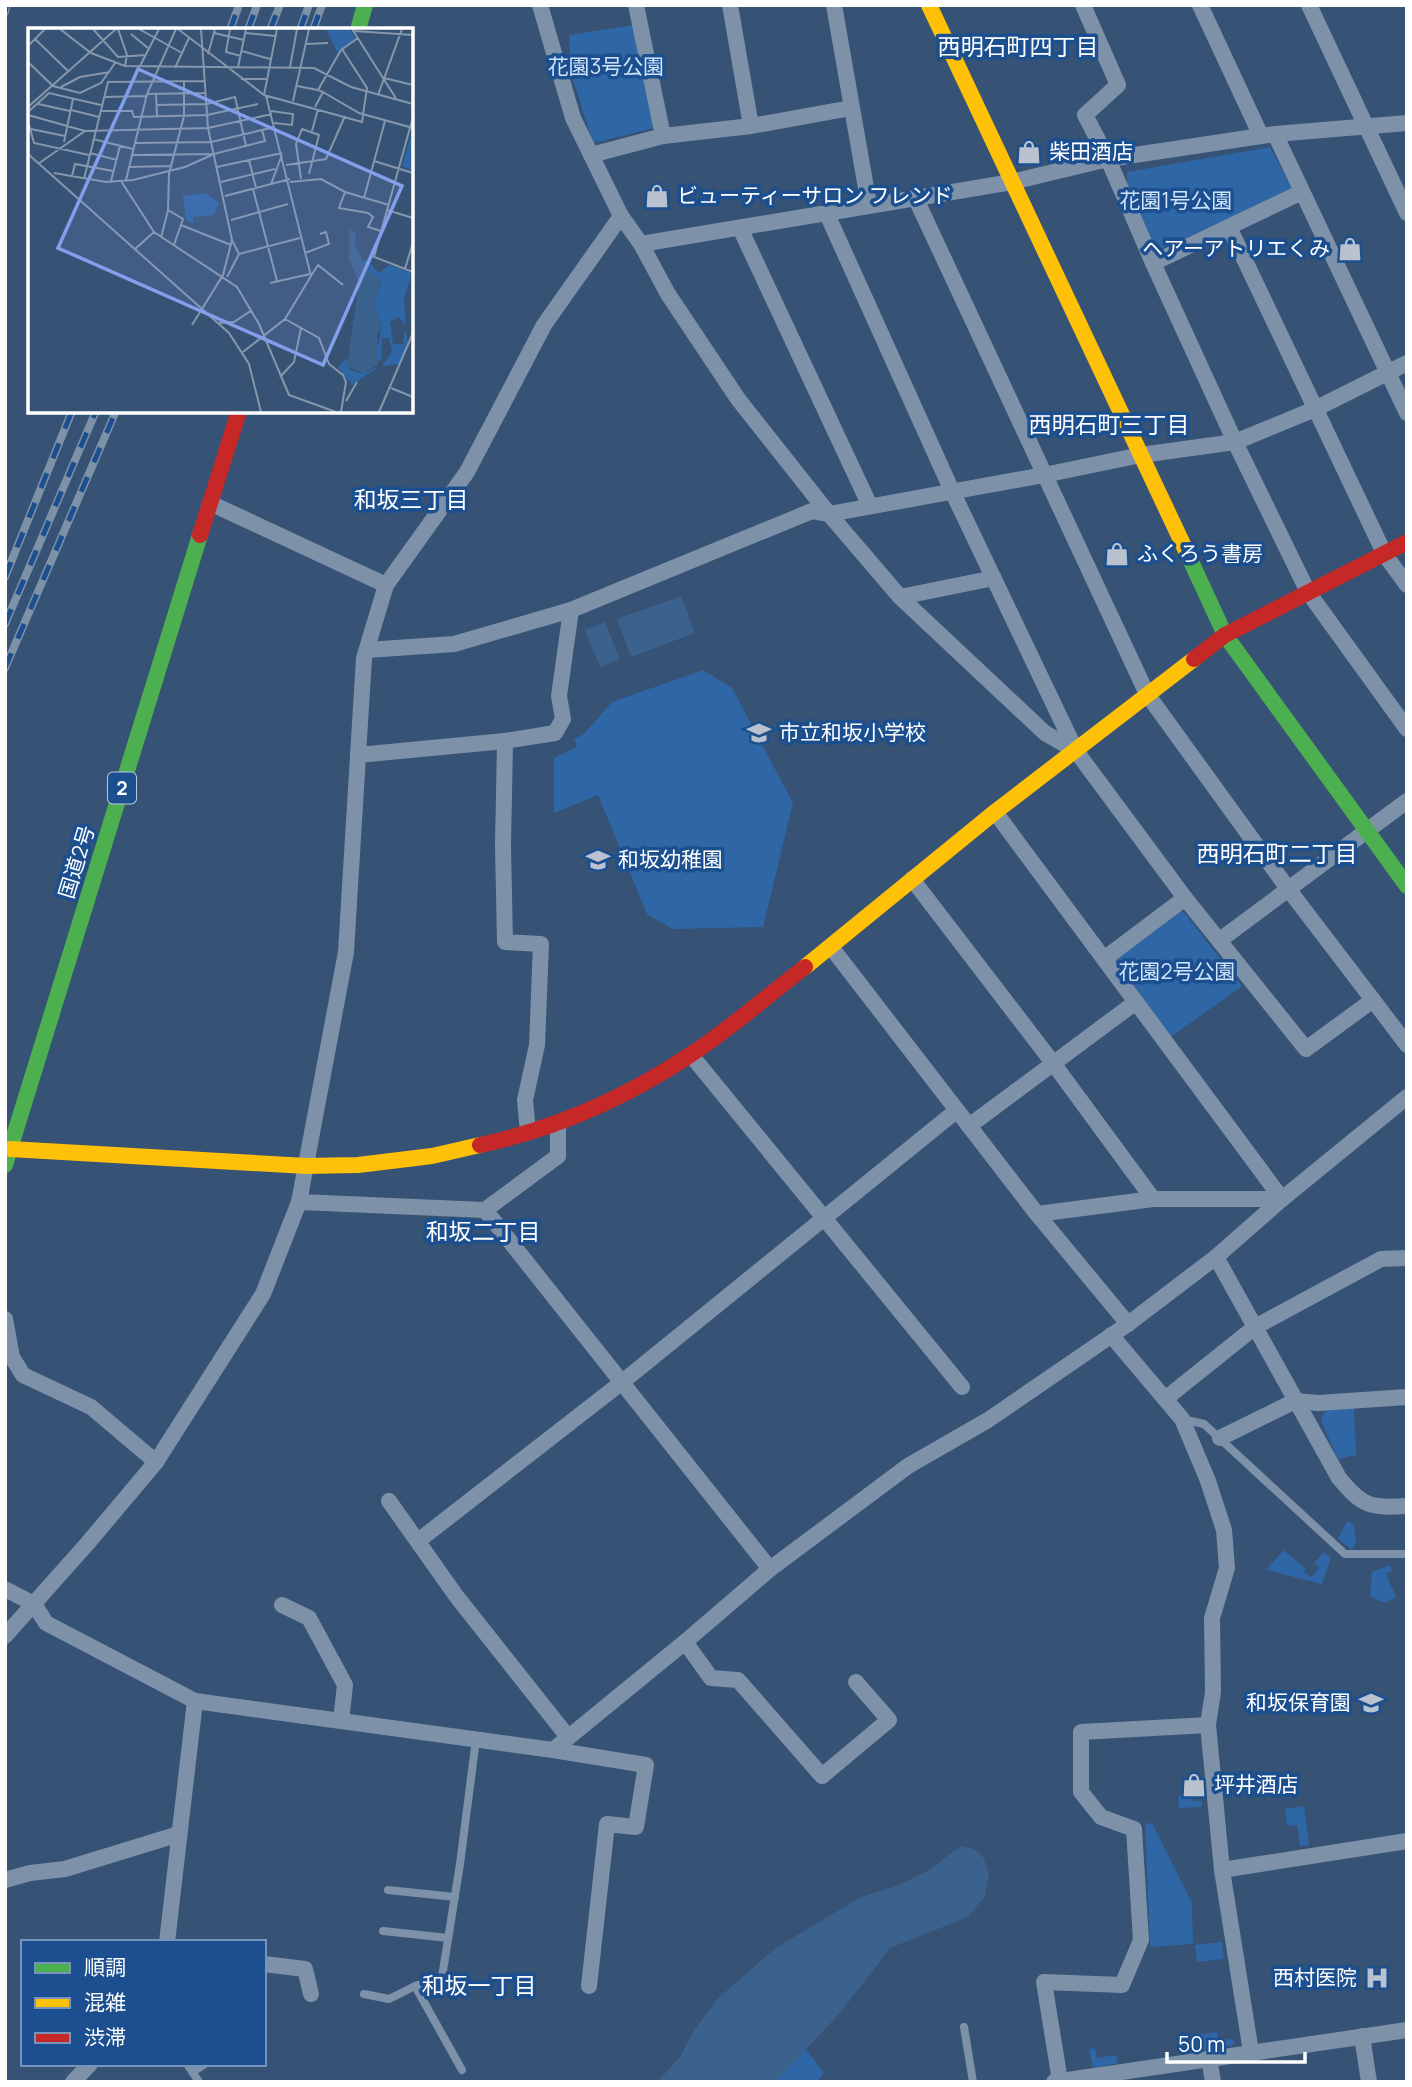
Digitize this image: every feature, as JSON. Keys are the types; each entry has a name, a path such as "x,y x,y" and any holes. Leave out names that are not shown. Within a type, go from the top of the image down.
{"main road":[{"path":"359,28 365,5"},
{"path":"929,5 1225,635 1407,886"},
{"name":"国道2号","path":"5,1165 8,1148 238,413"},
{"path":"8,1148 306,1166 358,1165 432,1156 499,1142 558,1123 626,1092 691,1055 831,947 995,813 1225,635 1407,542"}],"street":[{"path":"540,5 573,118 621,216 641,244 668,294 738,399 829,514 900,597 1045,733 1076,751"},
{"path":"636,5 663,136"},
{"path":"730,5 751,126"},
{"path":"834,5 869,205"},
{"path":"1083,5 1118,85 1086,115 1235,442 1308,592 1407,729"},
{"path":"1200,5 1268,135 1302,192 1407,413"},
{"path":"1309,5 1407,213"},
{"path":"591,155 663,136 751,126 851,108"},
{"path":"641,244 1012,182 1108,159 1268,135 1407,124"},
{"path":"1153,263 1302,192"},
{"path":"915,197 1147,694 1289,890 1407,1045"},
{"path":"827,214 952,491 1076,751 1185,898 1306,1049 1373,1000"},
{"path":"5,1636 156,1462 263,1294 299,1202 346,952 364,658 386,585 467,471 544,326 621,216"},
{"path":"1229,227 1385,555 1407,584"},
{"path":"740,228 870,506"},
{"path":"367,650 454,644 571,610 813,511 829,514 1141,455 1235,442 1315,409 1407,363"},
{"path":"210,503 386,585"},
{"path":"900,597 994,578"},
{"path":"358,755 505,741 555,733 562,719 559,696 571,610"},
{"path":"505,741 505,942 541,944 537,1045 525,1100 528,1132"},
{"path":"1220,940 1407,801"},
{"path":"995,813 1282,1199"},
{"path":"912,879 1054,1063 1153,1199"},
{"path":"1104,959 1185,898"},
{"path":"831,947 1037,1214 1128,1324"},
{"path":"969,1126 1136,1002"},
{"path":"691,1055 962,1387"},
{"path":"552,1749 771,1569 908,1466 988,1420 1128,1324 1216,1257 1407,1097"},
{"path":"418,1541 621,1383 956,1111"},
{"path":"299,1202 485,1210 558,1156 558,1123"},
{"path":"1037,1214 1153,1199 1282,1199"},
{"path":"485,1210 771,1569"},
{"path":"1216,1257 1339,1478 1355,1497 1367,1505 1407,1506"},
{"path":"1165,1399 1255,1327 1381,1259 1407,1258"},
{"path":"5,1319 12,1357 23,1376 90,1407 156,1462"},
{"path":"1111,1335 1182,1419 1208,1481 1224,1530 1227,1568 1212,1618 1213,1692 1208,1725 1222,1870 1251,2052"},
{"path":"1220,1438 1295,1401 1318,1403 1407,1396"},
{"path":"389,1501 457,1597 568,1737"},
{"path":"5,1589 34,1604 46,1623 195,1701 552,1749 646,1765 636,1827 607,1824 589,1986"},
{"path":"282,1605 309,1618 345,1685 341,1721"},
{"path":"685,1642 711,1678 738,1680 822,1776 889,1720 856,1682"},
{"path":"167,1940 195,1701"},
{"path":"1060,2081 1044,1982 1122,1984 1141,1940 1135,1829 1101,1817 1081,1792 1082,1732 1208,1725"},
{"path":"5,1880 30,1873 65,1869 179,1835"},
{"path":"1222,1870 1407,1841"},
{"path":"266,1964 305,1969 311,1994"},
{"path":"1054,2082 1407,2030"},
{"path":"1362,2036 1369,2082"},
{"path":"1209,2058 1213,2082"},
{"path":"73,2082 88,2066"}],"lane":[{"path":"1182,1419 1204,1424 1345,1554 1407,1553"},
{"path":"364,1994 389,1999 442,1977 476,1739"},
{"path":"388,1890 455,1897"},
{"path":"383,1931 448,1938"},
{"path":"415,1986 462,2070"},
{"path":"964,2027 973,2082"},
{"path":"190,2068 200,2082"}],"green space":[{"name":"花園3号公園","path":"634,25 654,128 593,143 571,73 569,35"},
{"name":"花園1号公園","path":"1270,147 1293,190 1156,251 1127,183 1127,172"},
{"path":"703,670 732,688 793,803 763,927 673,929 647,914 598,795 554,813 554,758 577,747 574,739 584,734 612,702"},
{"name":"花園2号公園","path":"1182,910 1242,986 1171,1037 1115,960"},
{"path":"1354,1408 1356,1455 1338,1459 1321,1421 1326,1409"},
{"path":"1347,1521 1354,1525 1356,1542 1352,1550 1338,1539"},
{"path":"1284,1550 1312,1577 1319,1567 1314,1563 1324,1552 1331,1558 1322,1584 1266,1570"},
{"path":"1390,1565 1392,1571 1386,1574 1396,1597 1386,1603 1370,1597 1372,1572"},
{"path":"1191,1795 1192,1801 1202,1801 1202,1807 1179,1808 1178,1796"},
{"path":"1304,1806 1309,1845 1300,1846 1297,1825 1287,1826 1285,1809"},
{"path":"1152,1823 1192,1903 1193,1944 1150,1947 1145,1824"},
{"path":"1222,1942 1224,1959 1197,1962 1195,1945"},
{"path":"1217,2032 1218,2040 1233,2039 1234,2045 1198,2050 1196,2035"},
{"path":"805,2048 824,2073 817,2082 775,2082"},
{"path":"1095,2048 1097,2058 1116,2055 1118,2063 1093,2068 1089,2049"}],"shaded area":[{"path":"681,596 695,633 631,657 617,619"},
{"path":"605,622 620,659 600,667 585,630"},
{"path":"960,1846 974,1849 984,1858 989,1876 985,1896 968,1917 890,1948 841,2012 775,2082 657,2082 680,2057 694,2030 717,1999 777,1947 861,1897 897,1886 931,1869"}],"railway":[{"path":"5,12 7,5"},
{"path":"231,28 239,5"},
{"path":"249,28 257,5"},
{"path":"271,28 280,5"},
{"path":"301,28 309,5"},
{"path":"314,28 322,5"},
{"path":"5,577 71,413"},
{"path":"5,624 95,413"},
{"path":"5,668 115,413"}],"traffic: fast":[{"path":"359,28 365,5"},
{"path":"5,1165 200,535"},
{"path":"1188,555 1225,635 1407,886"}],"traffic: slow":[{"path":"929,5 1188,555"},
{"path":"805,967 995,812 1194,659"},
{"path":"10,1149 306,1166 358,1165 432,1156 480,1145"}],"traffic: jam":[{"path":"200,535 238,413"},
{"path":"1194,659 1225,635 1407,542"},
{"path":"480,1145 562,1121 641,1085 705,1045 805,967"}],"place":[{"name":"柴田酒店","path":"1029,152"},
{"name":"ビューティーサロン フレンド","path":"657,196"},
{"name":"ヘアーアトリエくみ","path":"1350,249"},
{"name":"ふくろう書房","path":"1117,554"},
{"name":"市立和坂小学校","path":"759,733"},
{"name":"和坂幼稚園","path":"598,860"},
{"name":"和坂保育園","path":"1371,1703"},
{"name":"坪井酒店","path":"1194,1785"},
{"name":"西村医院","path":"1377,1978"}],"district":[{"name":"西明石町四丁目","path":"1018,47"},
{"name":"西明石町三丁目","path":"1109,425"},
{"name":"和坂三丁目","path":"411,500"},
{"name":"西明石町二丁目","path":"1277,854"},
{"name":"和坂二丁目","path":"483,1232"},
{"name":"和坂一丁目","path":"479,1986"}]}
